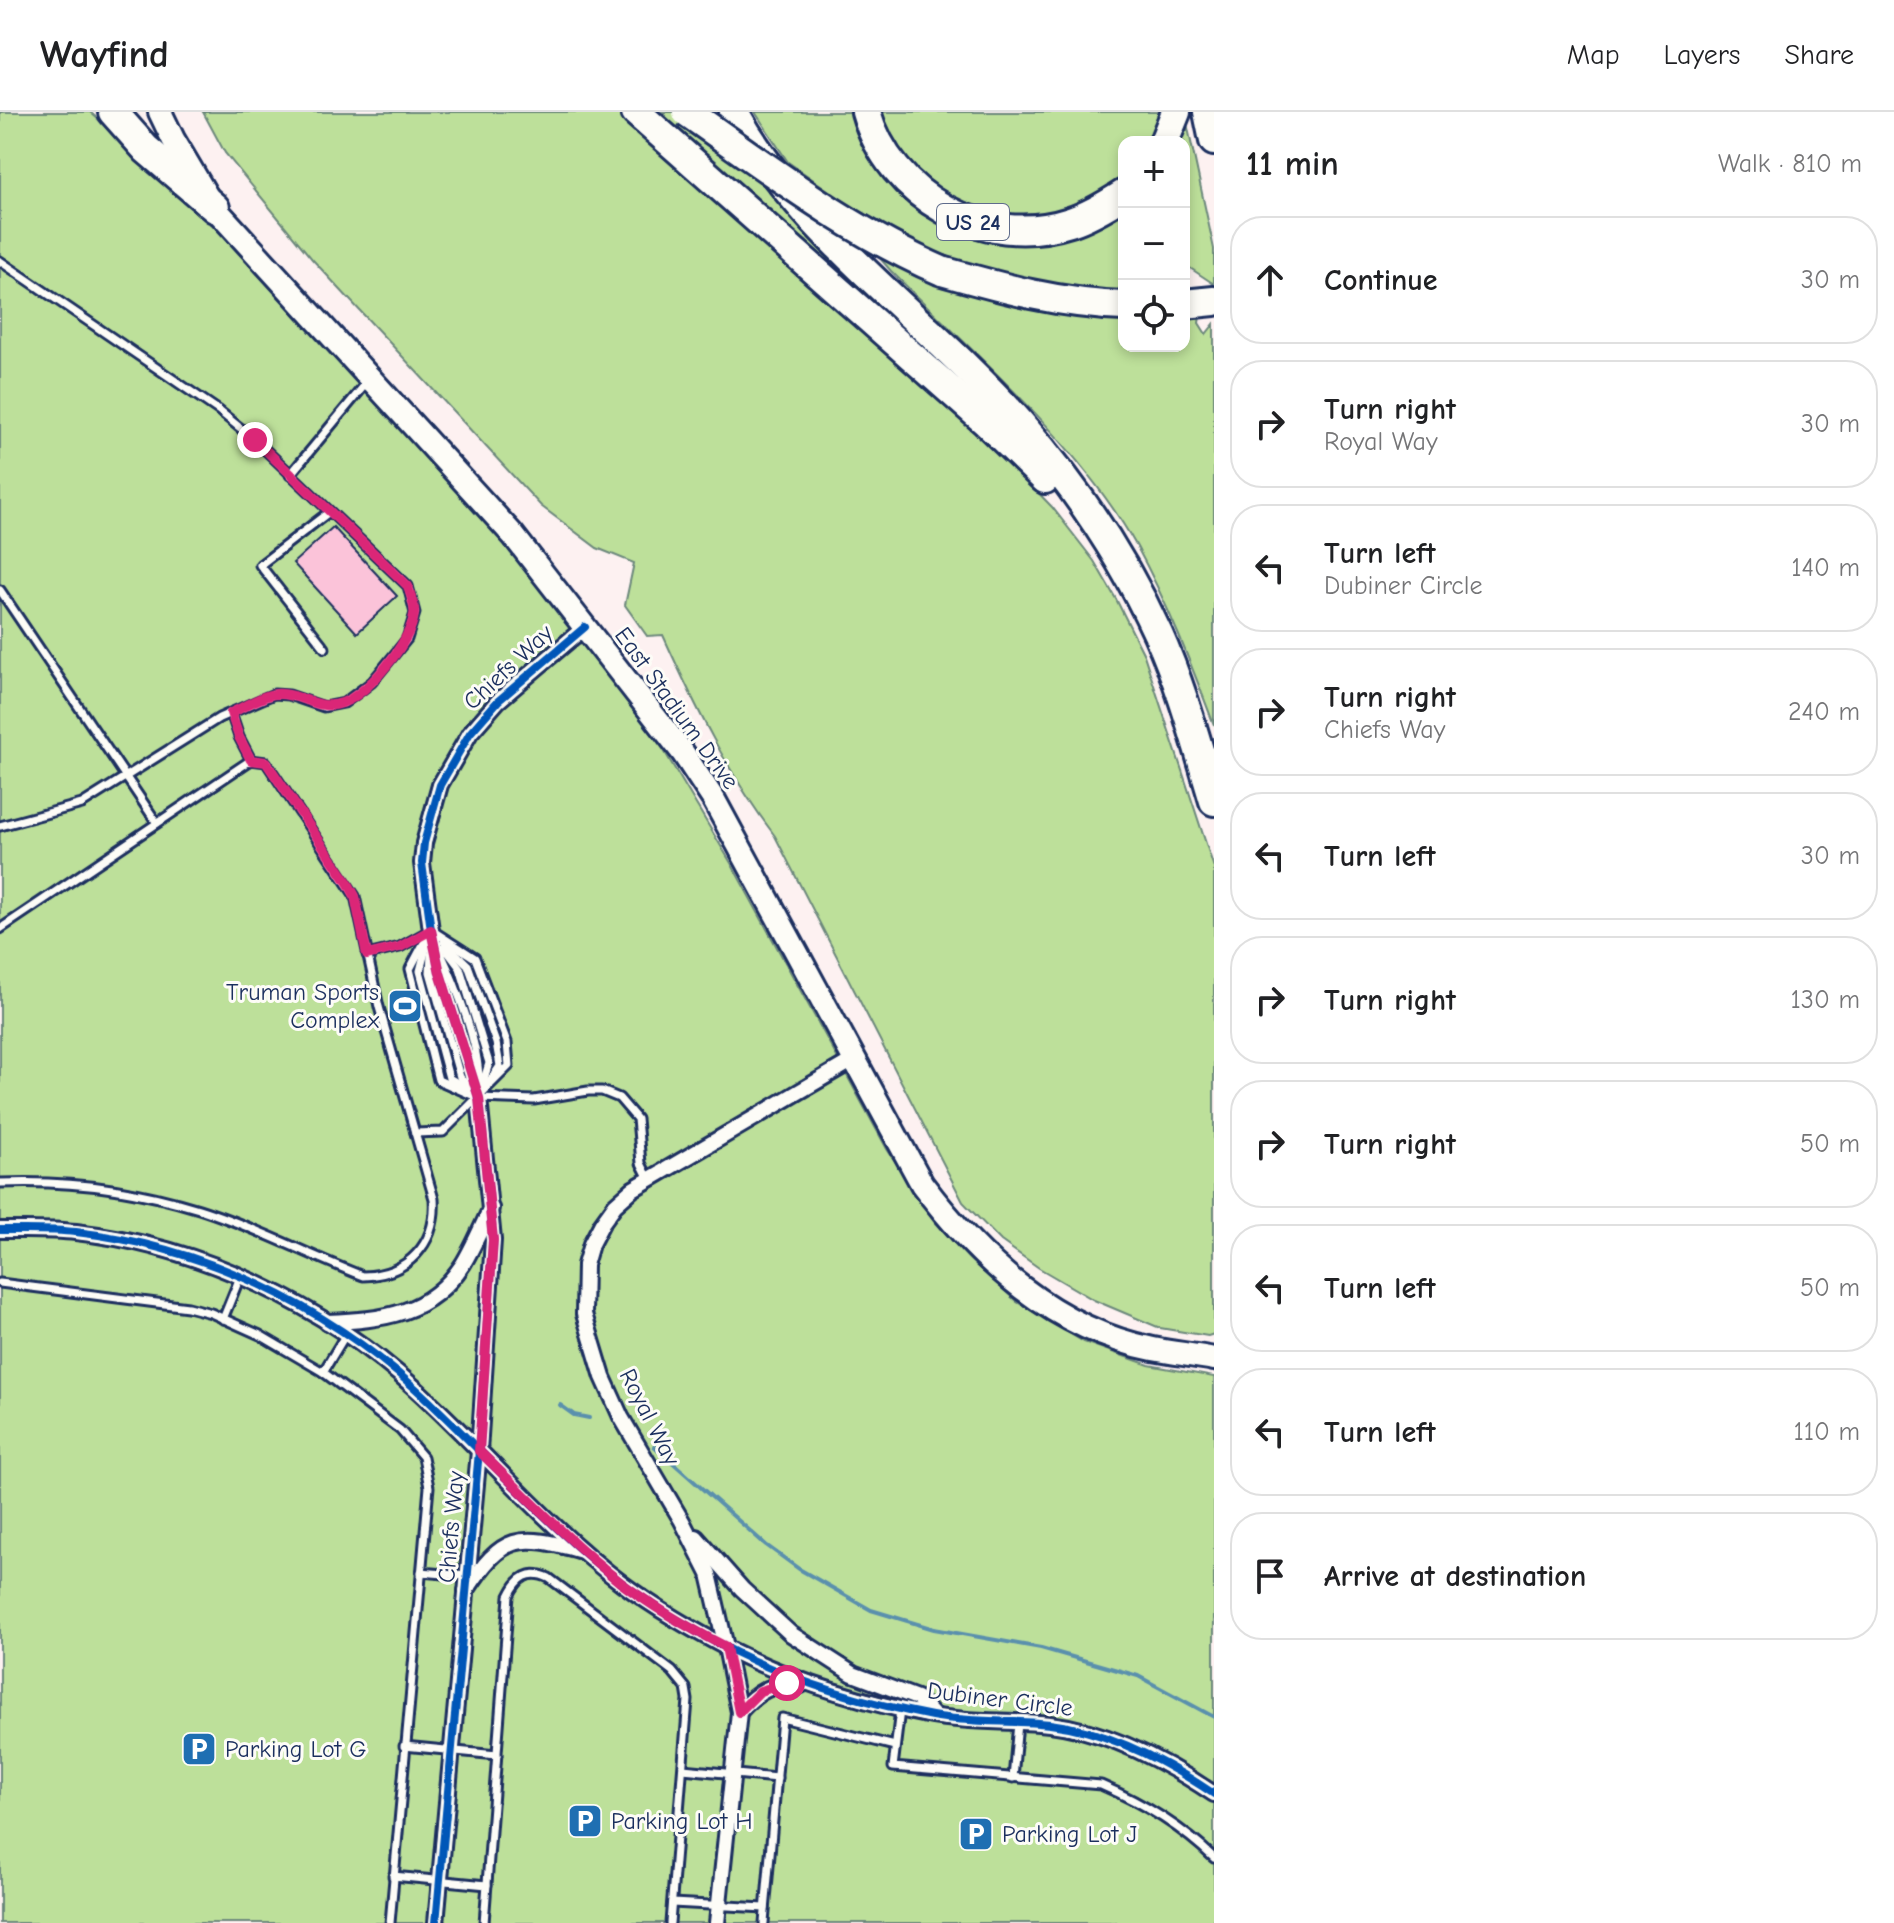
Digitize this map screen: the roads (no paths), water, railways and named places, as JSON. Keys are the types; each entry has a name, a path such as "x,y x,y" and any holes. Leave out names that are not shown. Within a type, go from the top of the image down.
{"highway":[{"path":"113,112 146,149 215,208"},
{"path":"636,112 1037,470 1135,588"},
{"path":"687,112 831,213 903,254 942,271 1031,295 1072,303 1118,306"},
{"path":"734,112 751,143 805,211 1019,422 1081,498 1135,588 1159,636 1214,801"},
{"name":"US 24","path":"866,112 884,152 911,186 930,202 975,223 1016,230 1052,226 1087,215 1118,197"},
{"path":"1166,136 1176,112"},
{"path":"1208,112 1214,141"}],"main road":[{"name":"East Stadium Drive","path":"160,112 215,208 513,535 683,753 714,800 922,1184 954,1227 997,1269 1029,1294 1070,1318 1151,1349 1214,1359"}],"street":[{"name":"Chiefs Way","path":"436,1923 479,1451 493,1240 479,1098 440,973 422,863 424,843 440,785 470,733 498,701 585,627"},
{"name":"Royal Way","path":"717,1923 739,1712 726,1647 709,1574 621,1417 603,1377 584,1314 585,1265 591,1244 615,1205 649,1179 855,1059"},
{"path":"327,1322 370,1321 395,1316 423,1303 463,1265 491,1207"},
{"name":"Dubiner Circle","path":"0,1230 73,1231 172,1252 240,1277 327,1322 416,1389 621,1583 665,1613 726,1647 825,1687 900,1708 935,1716 1051,1725 1092,1733 1163,1762 1214,1794"},
{"path":"682,1521 742,1589 791,1634 853,1674 917,1698 935,1716"},
{"path":"465,1593 493,1554 513,1543 534,1540 586,1553"},
{"path":"739,1712 760,1691 771,1686 787,1683 825,1687"}],"lane":[{"path":"0,261 218,410 255,440 408,586 415,613 407,639 372,682 344,703 324,707 289,695 274,694 231,713 82,804 0,826"},
{"path":"290,475 371,379"},
{"path":"325,648 260,565 329,512"},
{"path":"0,590 157,823"},
{"path":"231,713 251,760"},
{"path":"0,929 251,760 266,762 355,896 367,955 434,1199 435,1218 428,1238 405,1264 378,1276 363,1276 200,1210 140,1193 76,1184 0,1183"},
{"path":"367,955 400,947 431,930"},
{"path":"415,1133 443,1132 509,1066 507,1042 475,958 431,930"},
{"path":"431,930 460,968 480,1028 489,1063 479,1098"},
{"path":"431,930 420,971 449,1078 479,1098 534,1100 602,1091 619,1098 637,1119 641,1163 649,1179"},
{"path":"223,1319 240,1277"},
{"path":"0,1283 188,1307 223,1319 260,1335 323,1372 380,1413 400,1430 423,1457 429,1487 390,1923"},
{"path":"323,1372 346,1334"},
{"path":"421,1572 467,1576"},
{"path":"484,1923 509,1596 515,1583 525,1575 537,1573 549,1578 680,1678 688,1700 670,1923"},
{"path":"900,1708 893,1767 1101,1785 1162,1816 1214,1858"},
{"path":"764,1923 782,1718 895,1746"},
{"path":"1013,1778 1018,1723"},
{"path":"404,1746 497,1755"},
{"path":"683,1769 777,1778"},
{"path":"393,1876 487,1885"},
{"path":"672,1903 765,1908"}],"waterway":[{"path":"560,1405 574,1415 589,1418"},
{"path":"654,1446 766,1545 799,1569 871,1610 934,1629 1041,1648 1138,1676 1214,1717"}],"place":[{"name":"Truman Sports Complex","path":"405,1006"},
{"name":"Parking Lot G","path":"199,1749"},
{"name":"Parking Lot H","path":"585,1821"},
{"name":"Parking Lot J","path":"976,1834"}]}
